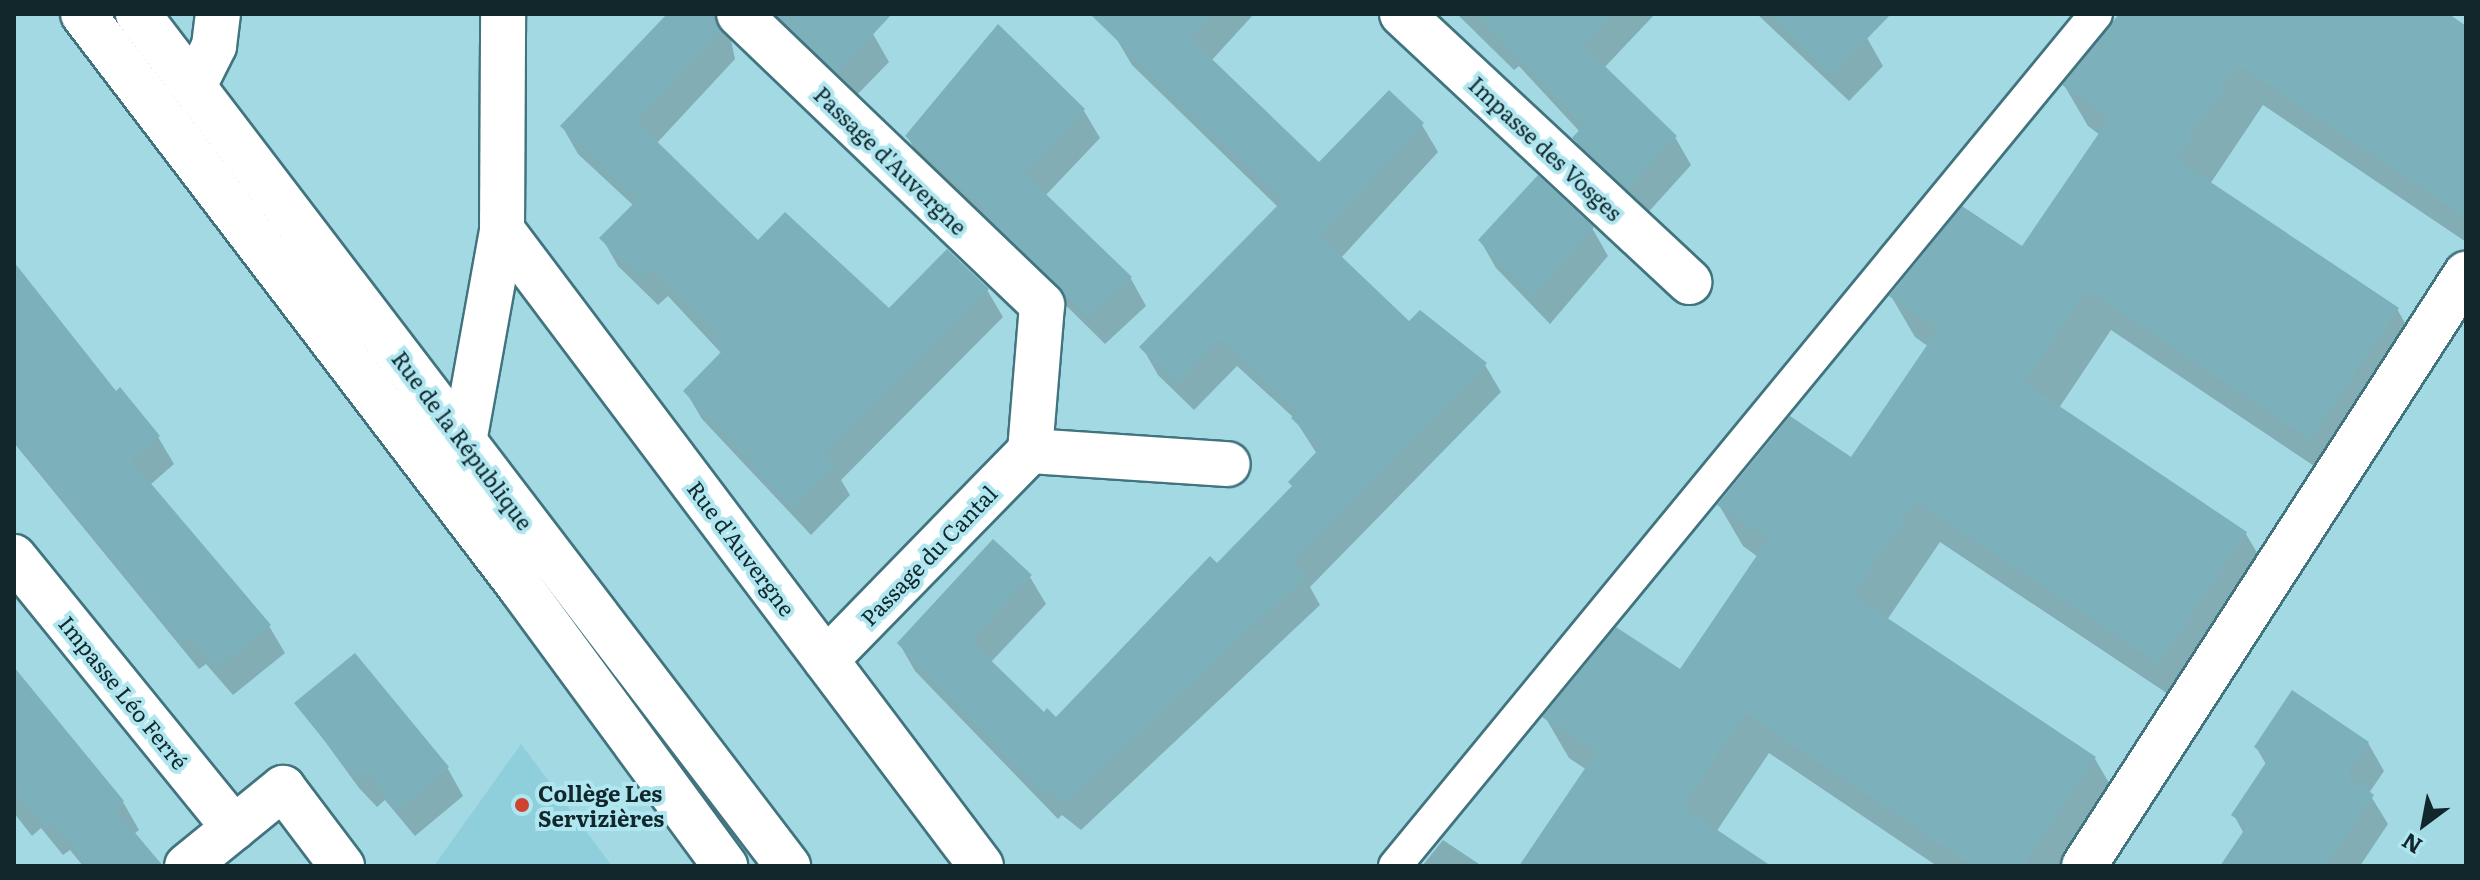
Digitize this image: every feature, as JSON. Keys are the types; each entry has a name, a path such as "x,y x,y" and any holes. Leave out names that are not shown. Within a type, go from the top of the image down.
{"street":[{"name":"Rue de la République","path":"83,14 521,588 725,866"},
{"name":"Rue de la République","path":"138,14 788,866"},
{"path":"194,86 214,46 218,14"},
{"path":"464,442 502,230 503,14"},
{"name":"Passage d'Auvergne","path":"739,14 1042,305 1030,451"},
{"name":"Impasse des Vosges","path":"1402,14 1689,282"},
{"name":"Rue d'Auvergne","path":"502,230 981,866"},
{"path":"2084,866 2466,274"},
{"path":"1030,451 1228,464"},
{"name":"Passage du Cantal","path":"826,660 1030,451"},
{"name":"Impasse Léo Ferré","path":"14,557 234,828"},
{"path":"187,866 283,788 342,866"}],"lane":[{"path":"1395,866 2096,14"}],"shaded area":[{"name":"Collège Les Servizières","path":"521,744 612,866 434,866"}],"building":[{"path":"667,14 715,14 721,31 636,121 758,240 785,212 889,308 947,249 989,289 823,454 835,466 794,509 683,391 723,350 712,340 717,334 651,269 641,279 599,238 638,199 560,126"},
{"path":"775,14 892,14 837,73"},
{"path":"1090,14 1213,14 1190,38 1319,162 1389,90 1424,123 1320,236 1409,321 1420,310 1487,363 1292,562 1306,576 1064,804 1046,788 1041,793 897,643 993,539 1032,575 970,640 1044,712 1047,708 1056,717 1210,556 1217,563 1292,486 1288,482 1321,447 1291,418 1298,411 1220,339 1177,384 1139,347 1282,201"},
{"path":"1477,14 1613,14 1583,45 1677,136 1627,190 1572,138 1583,126"},
{"path":"1768,14 1891,14 1832,75"},
{"path":"2119,14 2449,14 2466,26 2466,218 2239,65 2176,159 2399,308 2310,440 2087,290 2025,383 2247,532 2159,664 1916,502 1853,595 2096,757 2024,866 1972,866 1745,713 1683,807 1771,866 1519,866 1596,752 1542,717 1616,627 1680,669 1768,539 1717,505 1790,416 1851,457 1938,329 1889,296 1962,206 2022,246 2110,117 2062,85"},
{"path":"998,24 1085,109 1025,174 1132,277 1088,318 983,213 986,210 905,136"},
{"path":"1538,175 1594,227 1533,297 1478,240"},
{"path":"14,262 116,391 120,387 160,436 131,460 271,625 216,669 189,637 182,643 14,439"},
{"path":"355,653 449,767 398,810 368,774 361,781 341,761 294,703"},
{"path":"14,667 124,801 115,809 163,866 88,866 53,824 46,828 14,790"},
{"path":"2292,690 2369,742 2347,774 2374,795 2327,866 2220,866 2247,826 2231,815 2269,758 2254,747"}],"place":[{"name":"Collège Les Servizières","path":"522,805"}]}
